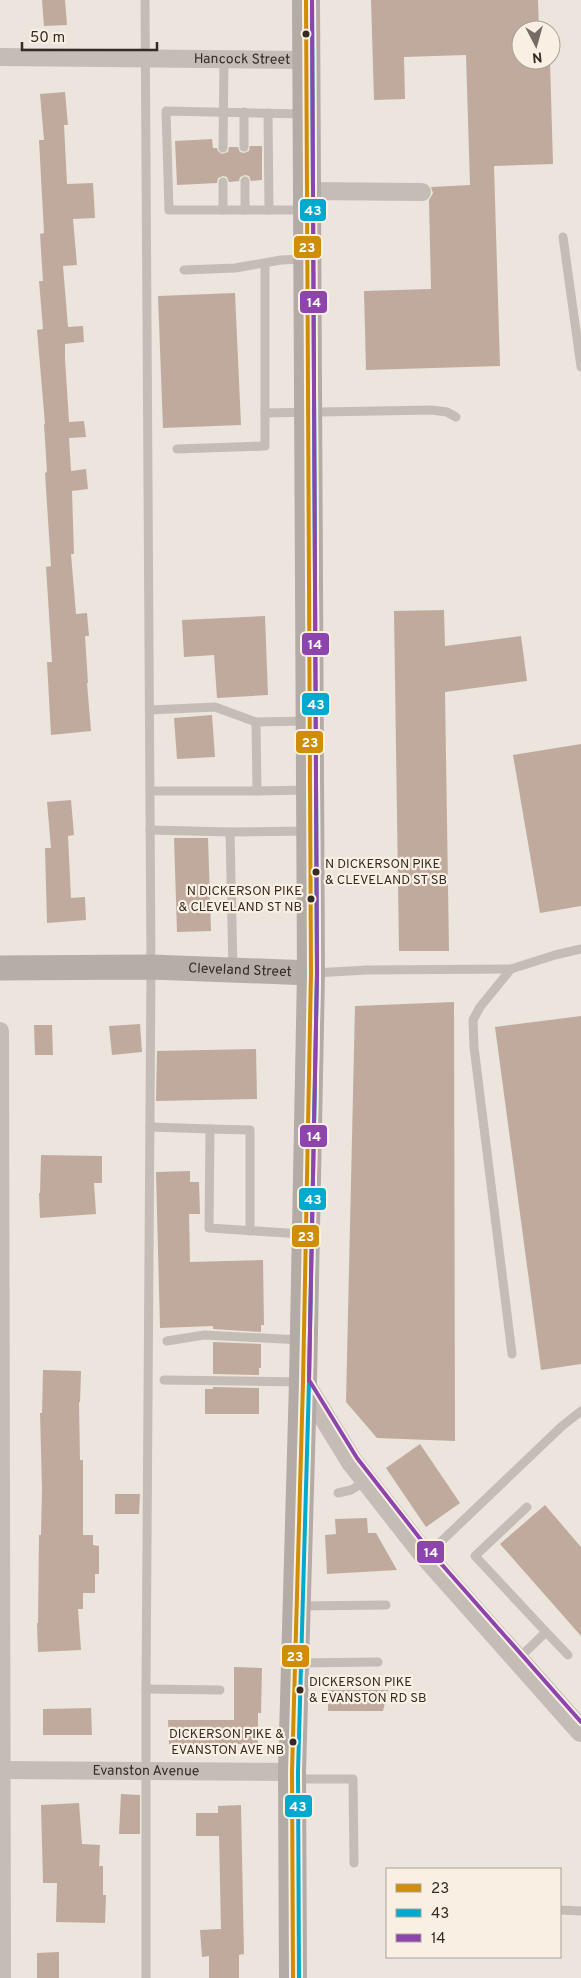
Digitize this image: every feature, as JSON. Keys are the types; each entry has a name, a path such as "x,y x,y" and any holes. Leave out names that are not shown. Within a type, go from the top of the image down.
{"main road":[{"path":"293,1978 292,1775 304,1340 311,973 305,114 306,0"},
{"name":"Cleveland Street","path":"0,968 151,967 311,973"}],"street":[{"name":"Hancock Street","path":"0,57 306,60"},
{"path":"307,200 422,192"},
{"path":"0,1031 2,1978"},
{"path":"303,1382 352,1462 366,1481 426,1556 581,1731"},
{"name":"Evanston Avenue","path":"1,1770 146,1770 292,1775"}],"lane":[{"path":"145,0 151,967 146,1978"},
{"path":"223,148 224,59"},
{"path":"305,114 166,111 169,210 269,210 307,200"},
{"path":"244,112 244,146"},
{"path":"268,113 269,210"},
{"path":"245,181 245,210"},
{"path":"223,182 223,210"},
{"path":"563,237 581,367"},
{"path":"184,270 235,268 307,259"},
{"path":"177,449 266,446 264,263"},
{"path":"265,413 432,410 447,412 456,417"},
{"path":"150,710 215,707 256,722 310,721"},
{"path":"256,722 257,791"},
{"path":"150,791 310,790"},
{"path":"150,830 310,831"},
{"path":"230,832 233,970"},
{"path":"512,1354 474,1048 473,1020 480,1007 511,969 555,954 581,949"},
{"name":"Cleveland Street","path":"311,973 367,970 511,969"},
{"path":"150,1127 250,1130 250,1230"},
{"path":"210,1129 209,1228 306,1234"},
{"path":"167,1341 204,1335 304,1340"},
{"path":"164,1380 303,1382"},
{"path":"426,1556 561,1427 581,1411"},
{"path":"338,1492 351,1490 366,1481"},
{"path":"526,1507 475,1556 568,1655"},
{"path":"297,1606 386,1605"},
{"path":"517,1660 546,1632"},
{"path":"295,1663 378,1662"},
{"path":"146,1689 220,1690"},
{"path":"292,1775 353,1779 354,1863"},
{"path":"561,1910 581,1911"}],"building":[{"path":"42,0 65,0 67,25 44,26"},
{"path":"371,0 538,0 539,20 511,20 511,70 550,70 553,164 494,166 500,366 366,370 364,291 431,289 429,200 433,193 431,187 470,185 466,55 404,57 405,99 374,100"},
{"path":"65,92 68,125 64,125 67,184 93,183 95,218 73,219 77,265 63,266 68,327 83,326 84,342 65,344 65,359 69,422 84,421 86,437 69,438 71,471 86,469 88,489 72,491 74,554 71,554 76,614 87,613 89,636 85,636 91,731 51,735 47,662 52,662 46,567 51,566 45,473 47,472 45,424 37,330 43,329 39,281 43,281 40,234 44,233 39,140 44,140 40,94"},
{"path":"212,139 213,148 217,148 222,154 228,152 229,147 238,147 240,152 244,153 249,151 250,146 262,146 262,180 251,181 249,176 245,175 240,177 239,181 229,182 227,177 223,176 218,178 217,183 177,185 175,141"},
{"path":"235,293 241,425 163,428 158,296"},
{"path":"444,610 445,646 521,636 527,681 445,692 449,951 399,951 394,611"},
{"path":"265,616 268,695 217,698 214,655 184,657 182,620"},
{"path":"212,715 215,757 177,759 174,718"},
{"path":"581,744 581,906 540,913 513,755"},
{"path":"71,800 74,835 68,836 71,898 85,897 86,920 47,923 45,848 51,848 47,802"},
{"path":"174,838 208,838 211,931 177,932"},
{"path":"454,1002 455,1441 377,1438 346,1402 355,1006"},
{"path":"581,1016 581,1364 541,1370 495,1027"},
{"path":"140,1024 142,1052 112,1055 109,1026"},
{"path":"34,1025 52,1025 53,1055 35,1055"},
{"path":"256,1049 257,1099 156,1101 157,1051"},
{"path":"41,1155 102,1156 102,1183 94,1183 96,1214 40,1218"},
{"path":"190,1171 190,1182 199,1182 200,1214 189,1214 190,1262 263,1260 264,1325 261,1325 261,1332 213,1329 213,1326 160,1328 156,1172"},
{"path":"213,1342 261,1344 261,1368 259,1368 259,1375 213,1374"},
{"path":"43,1370 81,1371 79,1402 80,1460 83,1460 83,1535 93,1535 93,1545 99,1546 99,1574 95,1574 95,1593 83,1593 83,1609 78,1609 81,1650 38,1652 39,1535 41,1535 42,1489 40,1413 42,1413"},
{"path":"213,1387 259,1388 259,1414 205,1414 205,1389 213,1389"},
{"path":"420,1444 460,1503 426,1527 386,1468"},
{"path":"115,1494 140,1494 139,1514 115,1514"},
{"path":"545,1505 581,1547 581,1636 500,1544"},
{"path":"367,1518 368,1533 376,1533 397,1570 327,1574 325,1535 336,1534 335,1519"},
{"path":"234,1667 262,1668 261,1713 258,1713 258,1744 169,1744 168,1720 234,1720"},
{"path":"328,1690 388,1690 383,1711 328,1711"},
{"path":"91,1708 92,1735 43,1735 43,1709"},
{"path":"121,1794 140,1795 140,1834 119,1834"},
{"path":"79,1803 82,1844 100,1845 99,1866 103,1866 103,1895 106,1895 105,1923 56,1922 57,1883 43,1883 41,1805"},
{"path":"241,1805 244,1954 239,1955 239,1978 209,1978 209,1956 202,1957 200,1930 221,1929 219,1836 196,1836 196,1813 218,1813 218,1806"},
{"path":"59,1952 59,1978 37,1978 37,1953"}],"transit line":[{"name":"23","path":"293,1978 292,1772 303,1382 311,973 306,0"},
{"name":"43","path":"299,1978 298,1772 309,1382 317,973 312,0"},
{"name":"14","path":"312,0 317,973 309,1380 357,1458 429,1550 581,1722"}],"place":[{"name":"N DICKERSON PIKE & CLEVELAND ST SB","path":"316,872"},
{"name":"N DICKERSON PIKE & CLEVELAND ST NB","path":"311,899"},
{"name":"DICKERSON PIKE & EVANSTON RD SB","path":"300,1690"},
{"name":"DICKERSON PIKE & EVANSTON AVE NB","path":"293,1742"}]}
